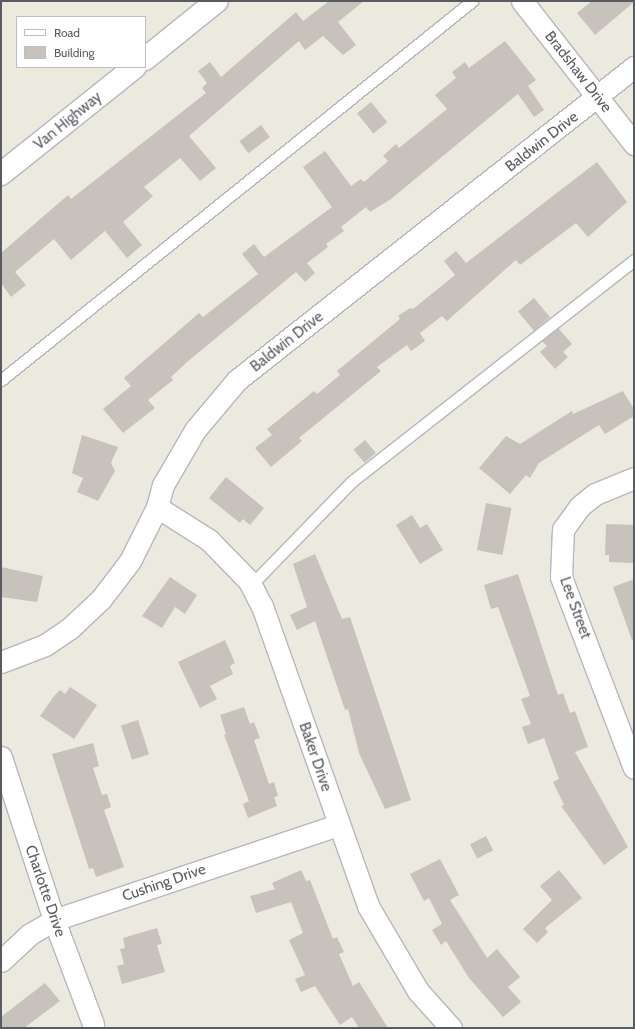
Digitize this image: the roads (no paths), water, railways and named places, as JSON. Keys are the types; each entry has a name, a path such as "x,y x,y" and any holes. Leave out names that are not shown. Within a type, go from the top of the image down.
{"main road":[{"path":"146,58 217,1"},
{"name":"Van Highway","path":"1,174 134,68"}],"street":[{"name":"Bradshaw Drive","path":"522,1 634,144"},
{"name":"Baldwin Drive","path":"1,662 45,645 69,629 101,599 130,560 157,507 163,485 195,430 237,380 598,99 634,67"},
{"name":"Lee Street","path":"634,478 595,494 580,506 563,529 562,577 634,768"},
{"name":"Baker Drive","path":"157,507 209,540 251,585 262,606 338,825 368,906 395,956 418,992 451,1028"},
{"name":"Charlotte Drive","path":"1,756 54,920 93,1024"},
{"name":"Cushing Drive","path":"1,960 30,934 54,920 338,825"}],"lane":[{"path":"1,380 472,1"},
{"path":"251,585 351,482 634,260"}]}
